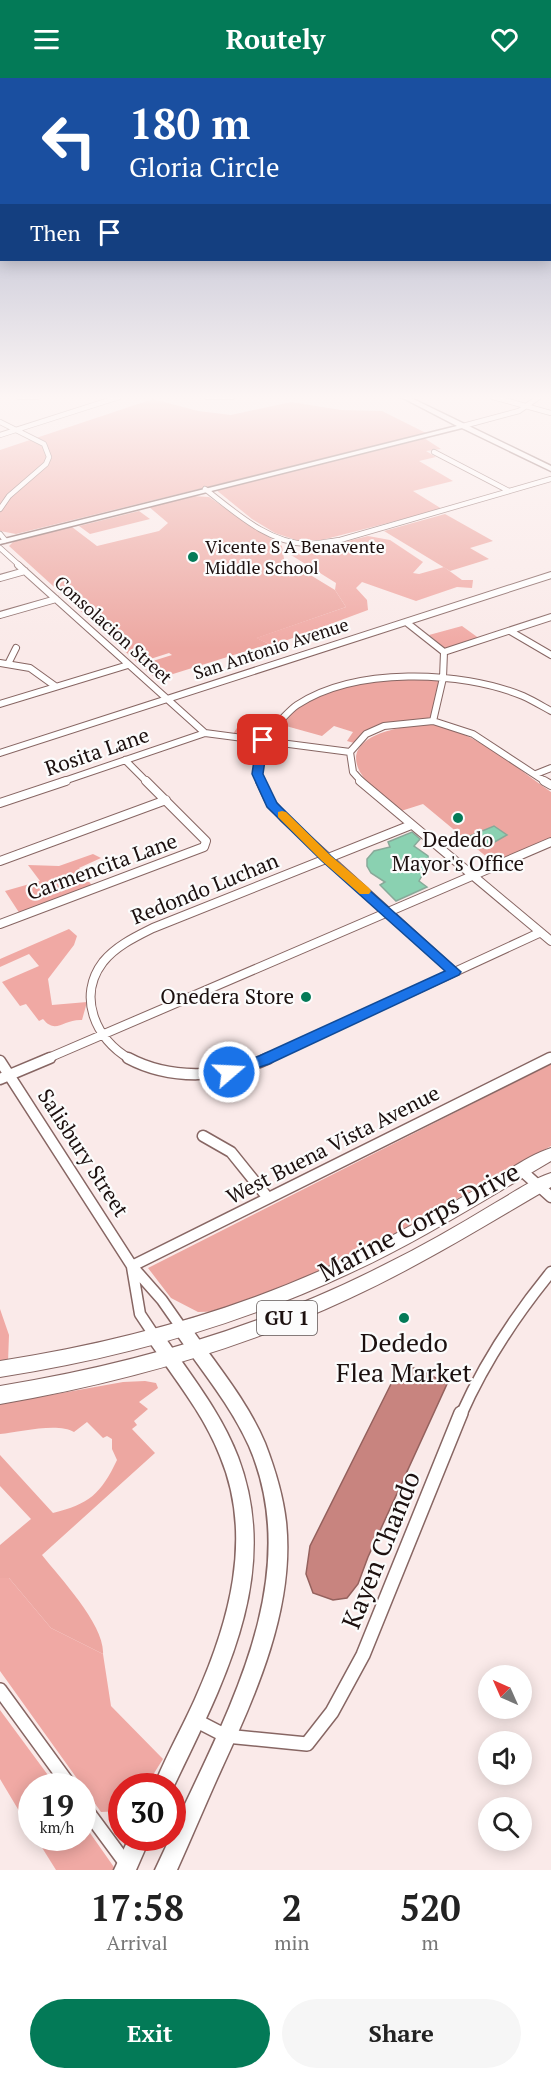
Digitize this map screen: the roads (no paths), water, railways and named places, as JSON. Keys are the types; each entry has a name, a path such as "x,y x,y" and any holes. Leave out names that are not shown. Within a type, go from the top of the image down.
{"main road":[{"path":"2,539 239,481"},
{"name":"GU 1","path":"0,1370 93,1353 156,1338 247,1308 344,1268 551,1154"},
{"name":"Marine Corps Drive","path":"0,1395 96,1377 170,1359 257,1330 357,1287 547,1188"},
{"path":"166,1870 246,1693 267,1630 277,1577 278,1541 268,1475 257,1445 241,1416 183,1330"},
{"path":"156,1338 211,1422 229,1456 238,1483 246,1543 245,1574 234,1626 219,1669 170,1773"},
{"path":"126,1868 134,1851"}],"street":[{"path":"0,509 9,496 27,481"},
{"path":"489,481 509,491"},
{"path":"205,489 265,531 306,544 340,540 545,481"},
{"name":"Consolacion Street","path":"0,548 205,733"},
{"path":"0,578 25,571"},
{"name":"San Antonio Avenue","path":"0,753 551,575"},
{"path":"0,615 56,599"},
{"path":"444,652 551,617"},
{"path":"405,622 444,652"},
{"path":"510,631 551,655"},
{"path":"9,662 16,648"},
{"path":"433,721 443,678 444,652"},
{"path":"0,663 9,662 31,667 41,672 55,686"},
{"path":"0,704 128,665"},
{"path":"454,972 327,858 271,804 258,774 263,740 280,717 312,697 353,683 400,676 443,678 497,687 540,704 551,711"},
{"path":"350,752 366,734 384,726 433,721 473,734 551,785"},
{"path":"205,733 350,752"},
{"name":"Rosita Lane","path":"0,803 205,733"},
{"path":"350,752 353,772 411,825 551,941"},
{"name":"Carmencita Lane","path":"0,924 201,850 206,841 125,760"},
{"path":"536,774 551,768"},
{"path":"0,861 166,800"},
{"name":"Redondo Luchan","path":"411,825 153,928 125,942 103,962 91,985 90,1010 101,1034 122,1055 153,1069 190,1075 229,1072 264,1060 539,933"},
{"path":"5,1077 551,842"},
{"name":"West Buena Vista Avenue","path":"132,1266 551,1057"},
{"name":"Salisbury Street","path":"0,1061 5,1077 132,1266 162,1300 183,1330"},
{"path":"203,1136 231,1152 268,1198"},
{"path":"522,1171 547,1188"},
{"name":"Salisbury Street","path":"132,1266 140,1314 156,1338"},
{"name":"Kayen Chando","path":"195,1720 226,1736 307,1744 332,1712 363,1655 445,1450 477,1378 523,1306 551,1272"},
{"path":"0,1690 61,1773"},
{"path":"96,1824 126,1868"}],"place":[{"name":"Vicente S A Benavente Middle School","path":"193,557"},
{"name":"Dededo Mayor's Office","path":"458,818"},
{"name":"Onedera Store","path":"306,997"},
{"name":"Dededo Flea Market","path":"404,1318"}]}
